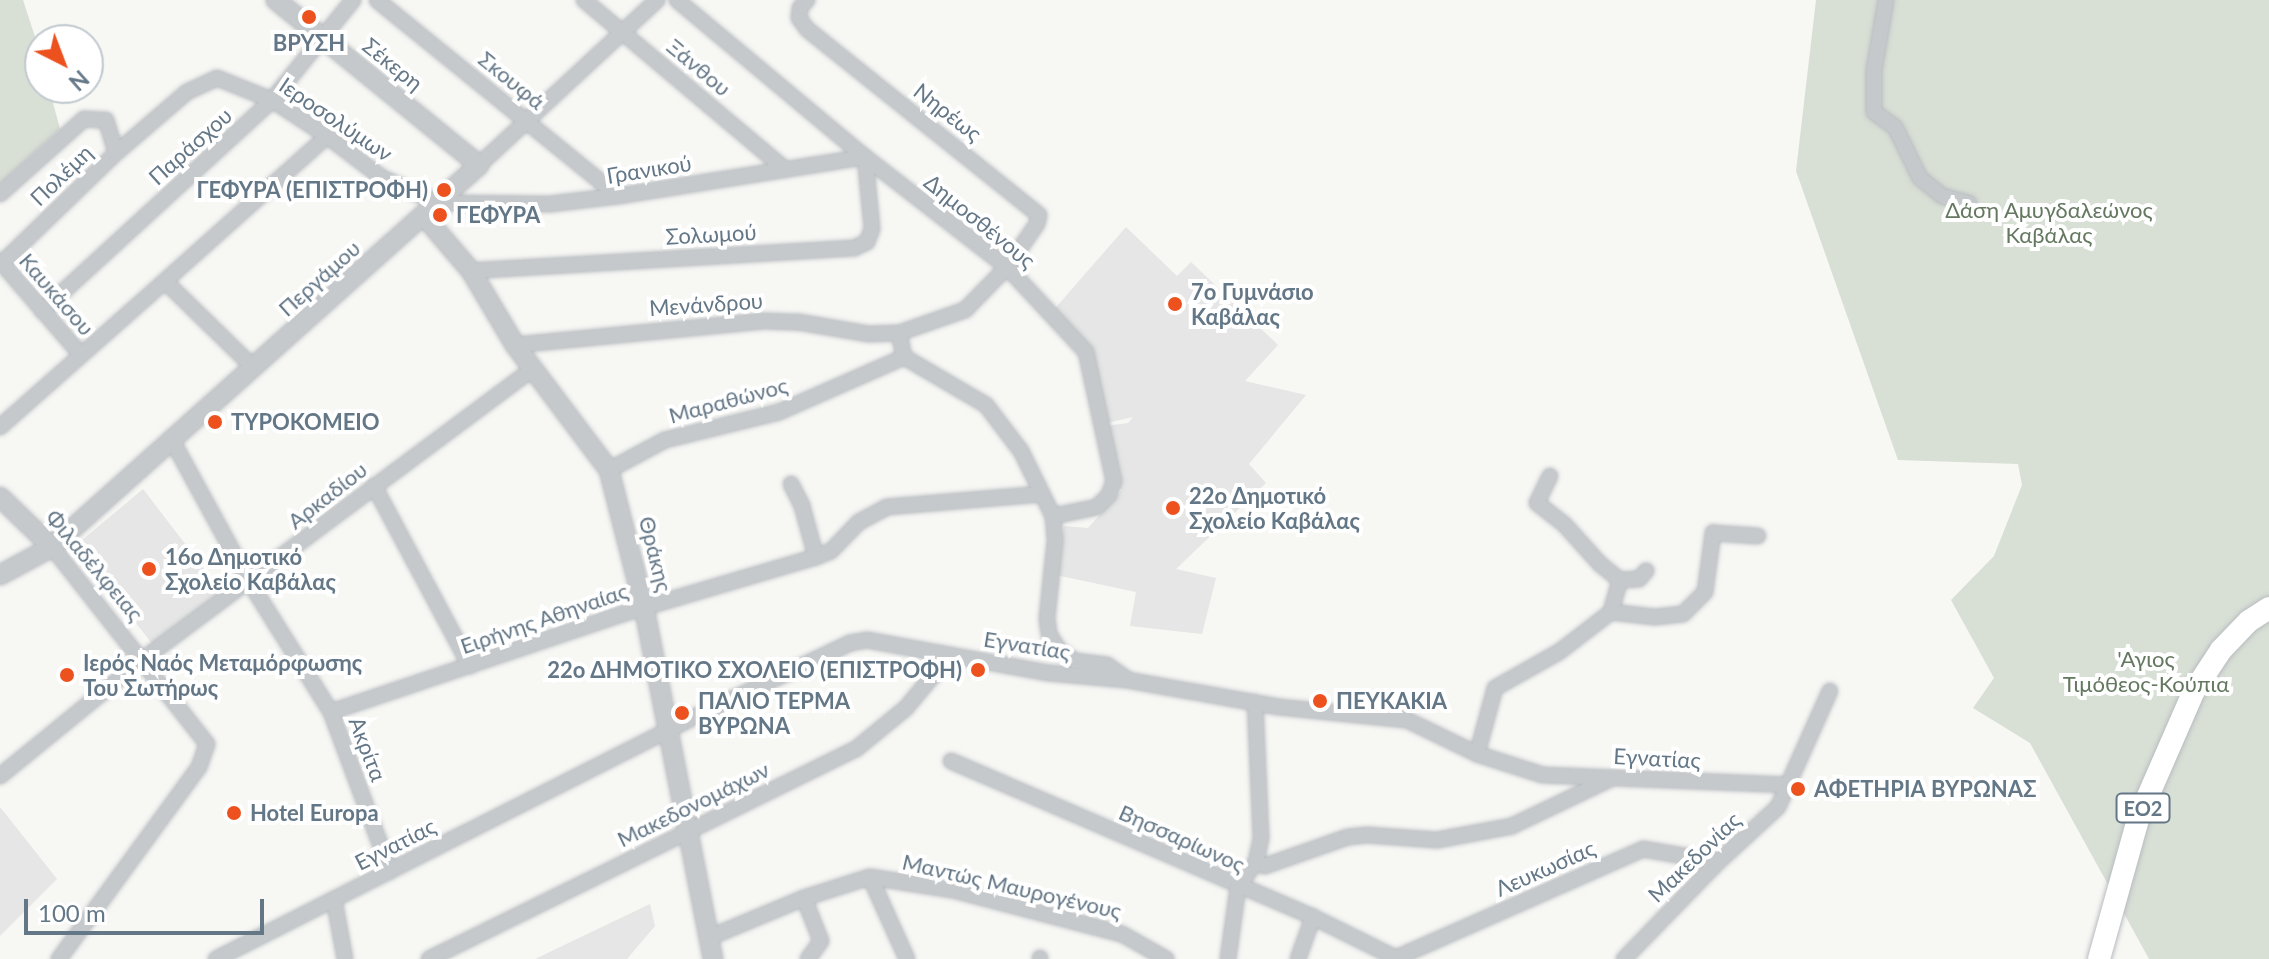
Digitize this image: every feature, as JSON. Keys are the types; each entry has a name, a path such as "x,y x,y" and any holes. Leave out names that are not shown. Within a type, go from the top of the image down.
{"main road":[{"name":"ΕΟ2","path":"2099,959 2138,819 2194,691 2221,650 2249,621 2269,608"}],"street":[{"name":"Σέκερη","path":"276,0 479,165"},
{"name":"Παράσχου","path":"42,311 272,100 353,0"},
{"name":"Σκουφά","path":"377,0 618,196"},
{"name":"Ξάνθου","path":"584,0 785,169"},
{"name":"Περγάμου","path":"0,575 52,547 173,442 529,121 657,0"},
{"name":"Δημοσθένους","path":"677,0 865,157 1007,267 1086,352 1114,481 1109,495 1097,507 1053,516"},
{"name":"Νηρέως","path":"807,0 800,8 799,18 807,29 1039,215 1037,224 1007,267"},
{"path":"1886,0 1874,70 1874,112 1895,127 1920,178 1942,196 1969,203"},
{"name":"Ιεροσολύμων","path":"116,153 187,92 205,81 225,79 272,100 431,210"},
{"path":"0,194 89,116 106,120 116,153"},
{"path":"0,427 327,136"},
{"name":"Πολέμη","path":"1,262 116,153"},
{"name":"Γρανικού","path":"431,210 550,204 618,196 865,157"},
{"name":"Σολωμού","path":"471,271 854,248 867,242 872,229 865,157"},
{"name":"Θράκης","path":"431,210 515,345 609,470 644,607 713,959"},
{"name":"Καυκάσου","path":"1,262 81,355"},
{"name":"Μενάνδρου","path":"515,345 764,321 798,322 868,334 899,333 965,310 1007,267"},
{"path":"165,281 254,368"},
{"path":"899,333 904,357 986,405 1021,451 1053,516 1055,541 1047,619 1049,634 1059,650 1075,661 1107,665 1127,680"},
{"name":"Μαραθώνος","path":"609,470 665,440 779,412 904,357"},
{"name":"Αρκαδίου","path":"0,776 142,660 250,583 532,369"},
{"name":"Ακρίτα","path":"173,442 250,583 331,712 390,871"},
{"path":"1550,476 1537,503 1564,524 1600,564 1620,580 1639,579 1646,571"},
{"path":"791,484 802,506 816,557"},
{"path":"374,486 470,666"},
{"name":"Ειρήνης Αθηναίας","path":"331,712 644,607 816,557 831,551 859,522 887,507 1041,494"},
{"name":"Φιλαδέλφειας","path":"0,497 52,547 207,744 199,767 59,959"},
{"path":"1611,612 1655,617 1683,614 1705,592 1713,533 1758,536"},
{"path":"1477,754 1495,688 1559,652 1611,612 1620,580"},
{"name":"Εγνατίας","path":"216,959 669,730 850,643 867,640 1049,673 1127,680 1255,702 1407,720 1477,754 1543,775 1790,785"},
{"name":"Μακεδονομάχων","path":"429,959 856,749 906,708 950,655"},
{"path":"1790,785 1830,691"},
{"path":"1228,959 1238,887 1256,862 1261,838 1255,702"},
{"name":"Βησσαρίωνος","path":"951,761 1313,917 1396,958"},
{"path":"1256,862 1265,866 1348,837 1367,835 1437,840 1512,826 1614,778"},
{"name":"Μακεδονίας","path":"1624,959 1718,862 1778,807 1790,785"},
{"name":"Λευκωσίας","path":"1396,958 1643,849 1718,862"},
{"path":"870,877 907,959"},
{"name":"Μαντώς Μαυρογένους","path":"708,938 804,898 870,877 953,890 1108,930 1166,959"},
{"path":"804,898 821,941 808,959"},
{"path":"334,899 345,959"},
{"path":"1298,959 1313,917"}],"shaded area":[{"path":"1126,227 1177,276 1191,262 1278,345 1245,381 1306,395 1249,464 1266,483 1176,569 1216,578 1202,634 1130,626 1136,592 1056,575 1064,526 1088,528 1122,490 1106,476 1098,427 1128,423 1133,417 1097,425 1092,354 1051,313"},
{"name":"16ο Δημοτικό Σχολείο Καβάλας","path":"143,489 222,592 154,646 75,546"},
{"path":"0,807 57,879 0,936"},
{"path":"650,904 655,926 627,959 535,959"}],"green space":[{"path":"0,0 23,0 31,24 24,24 24,104 53,104 60,129 0,184"},
{"name":"Δάση Αμυγδαλεώνος Καβάλας","path":"1816,0 2269,0 2269,959 2149,959 2030,743 1973,708 1994,678 1951,600 1994,556 2022,485 2018,464 1898,460 1796,171"}],"place":[{"name":"ΒΡΥΣΗ","path":"309,17"},
{"name":"ΓΕΦΥΡΑ (ΕΠΙΣΤΡΟΦΗ)","path":"444,190"},
{"name":"ΓΕΦΥΡΑ","path":"440,215"},
{"name":"7ο Γυμνάσιο Καβάλας","path":"1175,304"},
{"name":"ΤΥΡΟΚΟΜΕΙΟ","path":"215,422"},
{"name":"22ο Δημοτικό Σχολείο Καβάλας","path":"1173,508"},
{"name":"16ο Δημοτικό Σχολείο Καβάλας","path":"149,569"},
{"name":"22ο ΔΗΜΟΤΙΚΟ ΣΧΟΛΕΙΟ (ΕΠΙΣΤΡΟΦΗ)","path":"978,670"},
{"name":"Ιερός Ναός Μεταμόρφωσης Του Σωτήρως","path":"67,675"},
{"name":"ΠΕΥΚΑΚΙΑ","path":"1320,701"},
{"name":"ΠΑΛΙΟ ΤΕΡΜΑ ΒΥΡΩΝΑ","path":"682,713"},
{"name":"ΑΦΕΤΗΡΙΑ ΒΥΡΩΝΑΣ","path":"1798,789"},
{"name":"Hotel Europa","path":"234,813"}],"park label":[{"name":"'Αγιος Τιμόθεος-Κούπια","path":"2146,670"}]}
